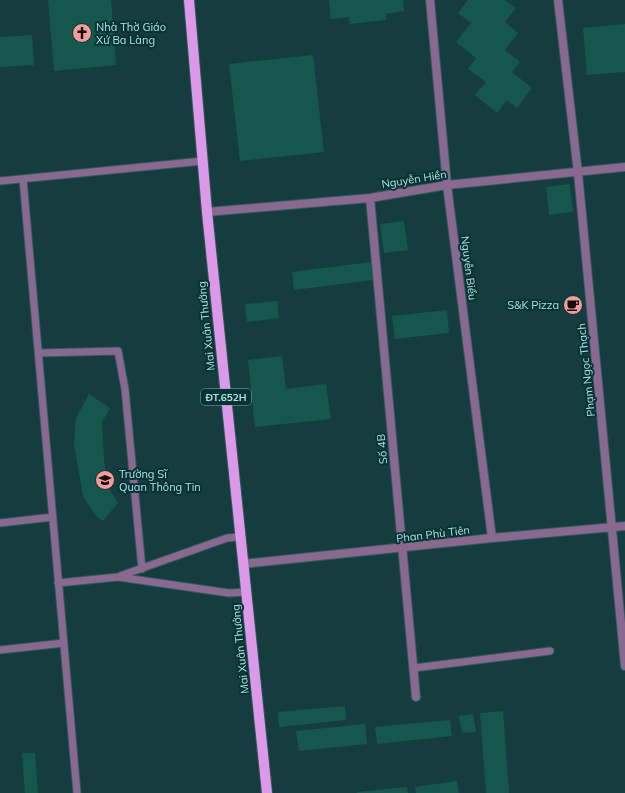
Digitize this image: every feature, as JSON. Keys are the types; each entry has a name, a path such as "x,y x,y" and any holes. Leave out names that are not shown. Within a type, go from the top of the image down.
{"main road":[{"name":"Mai Xuân Thưởng","path":"189,0 207,212 267,793"}],"street":[{"name":"Nguyễn Biểu","path":"430,0 447,185 492,538"},
{"name":"Phạm Ngọc Thạch","path":"558,0 578,173 625,666"},
{"name":"Nguyễn Hiền","path":"207,212 370,198 447,185 578,173 625,167"},
{"name":"Số 4B","path":"370,198 416,697"},
{"name":"Phan Phù Tiên","path":"243,564 402,549 492,538 625,526"}],"lane":[{"path":"0,181 203,161"},
{"path":"23,179 77,793"},
{"path":"39,353 118,351 125,389 142,568"},
{"path":"0,523 53,517"},
{"path":"118,577 227,538 240,537"},
{"path":"58,583 118,577 229,593 247,592"},
{"path":"0,650 64,643"},
{"path":"414,668 550,651"}],"building":[{"name":"Nhà Thờ Giáo Xứ Ba Làng","path":"48,0 111,0 116,65 54,71"},
{"path":"329,0 403,0 404,11 386,14 386,20 350,24 349,17 331,19"},
{"path":"468,0 505,0 516,8 505,22 518,33 505,50 520,62 512,72 532,88 517,108 507,100 497,113 475,95 486,82 468,69 476,58 456,42 471,23 458,13"},
{"path":"625,24 625,72 587,75 583,28"},
{"path":"32,35 34,65 0,67 0,37"},
{"path":"313,55 324,152 240,161 229,64"},
{"path":"570,184 573,212 549,215 546,187"},
{"path":"404,221 408,250 384,253 380,224"},
{"path":"371,262 373,280 294,290 292,272"},
{"path":"277,301 279,318 247,322 245,304"},
{"path":"447,310 449,333 395,339 392,316"},
{"path":"282,356 286,389 326,384 331,419 255,427 248,360"},
{"path":"89,394 110,408 102,422 104,459 107,485 118,503 103,521 96,516 83,496 74,444 76,418"},
{"path":"345,706 346,720 279,727 278,712"},
{"path":"503,711 509,793 486,793 480,713"},
{"path":"473,714 476,732 462,733 459,716"},
{"path":"450,720 452,736 377,744 375,727"},
{"path":"365,724 367,744 299,751 296,731"},
{"path":"22,753 35,753 38,793 25,793"},
{"path":"457,781 459,793 416,793 415,787"},
{"path":"407,787 408,793 357,793 357,792"}],"place":[{"name":"Nhà Thờ Giáo Xứ Ba Làng","path":"82,33"},
{"name":"S&K Pizza","path":"573,305"},
{"name":"Trường Sĩ Quan Thông Tin","path":"105,480"}]}
